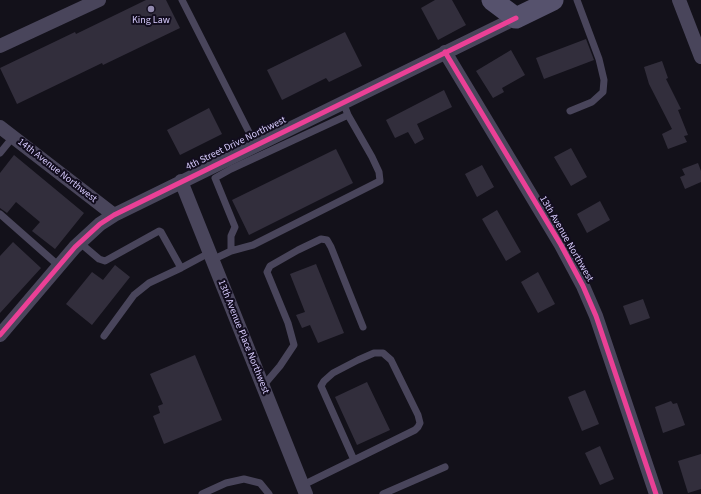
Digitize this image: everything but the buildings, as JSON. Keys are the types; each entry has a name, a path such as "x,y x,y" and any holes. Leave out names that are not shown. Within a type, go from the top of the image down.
{"main road":[{"path":"492,0 516,18"},
{"name":"4th Street Drive Northwest","path":"516,18 553,0"}],"street":[{"path":"0,46 98,0"},
{"path":"679,0 701,57"},
{"name":"4th Street Drive Northwest","path":"0,335 79,242 100,224 114,215 180,181 228,164 255,144 516,18"},
{"name":"13th Avenue Northwest","path":"445,52 561,245 583,286 596,316 656,494"},
{"name":"14th Avenue Northwest","path":"0,127 114,215"},
{"name":"13th Avenue Place Northwest","path":"180,181 305,490"}],"lane":[{"path":"182,0 255,144"},
{"path":"570,112 592,102 602,92 604,80 599,59 577,0"},
{"path":"104,336 134,295 154,280 210,256 230,250 253,246 380,181 379,172 372,157 348,115 343,102"},
{"path":"230,250 231,236 235,228 215,178 228,164 348,115"},
{"path":"0,153 13,137"},
{"path":"1,217 59,266"},
{"path":"79,242 99,259 105,261 158,231 161,232 181,268"},
{"path":"263,386 280,366 294,345 288,323 267,272 270,266 298,250 321,240 327,240 363,327"},
{"path":"305,490 354,460 415,430 420,423 418,415 391,360 379,352 358,360 334,374 324,381 321,386 354,460"},
{"path":"383,494 445,467"},
{"path":"202,494 226,483 244,479 260,483 269,494"}],"cycle path":[{"path":"0,335 75,247 100,224 114,215 516,18"},
{"path":"445,52 561,245 583,286 596,316 656,494"}],"place":[{"name":"King Law","path":"151,9"}]}
